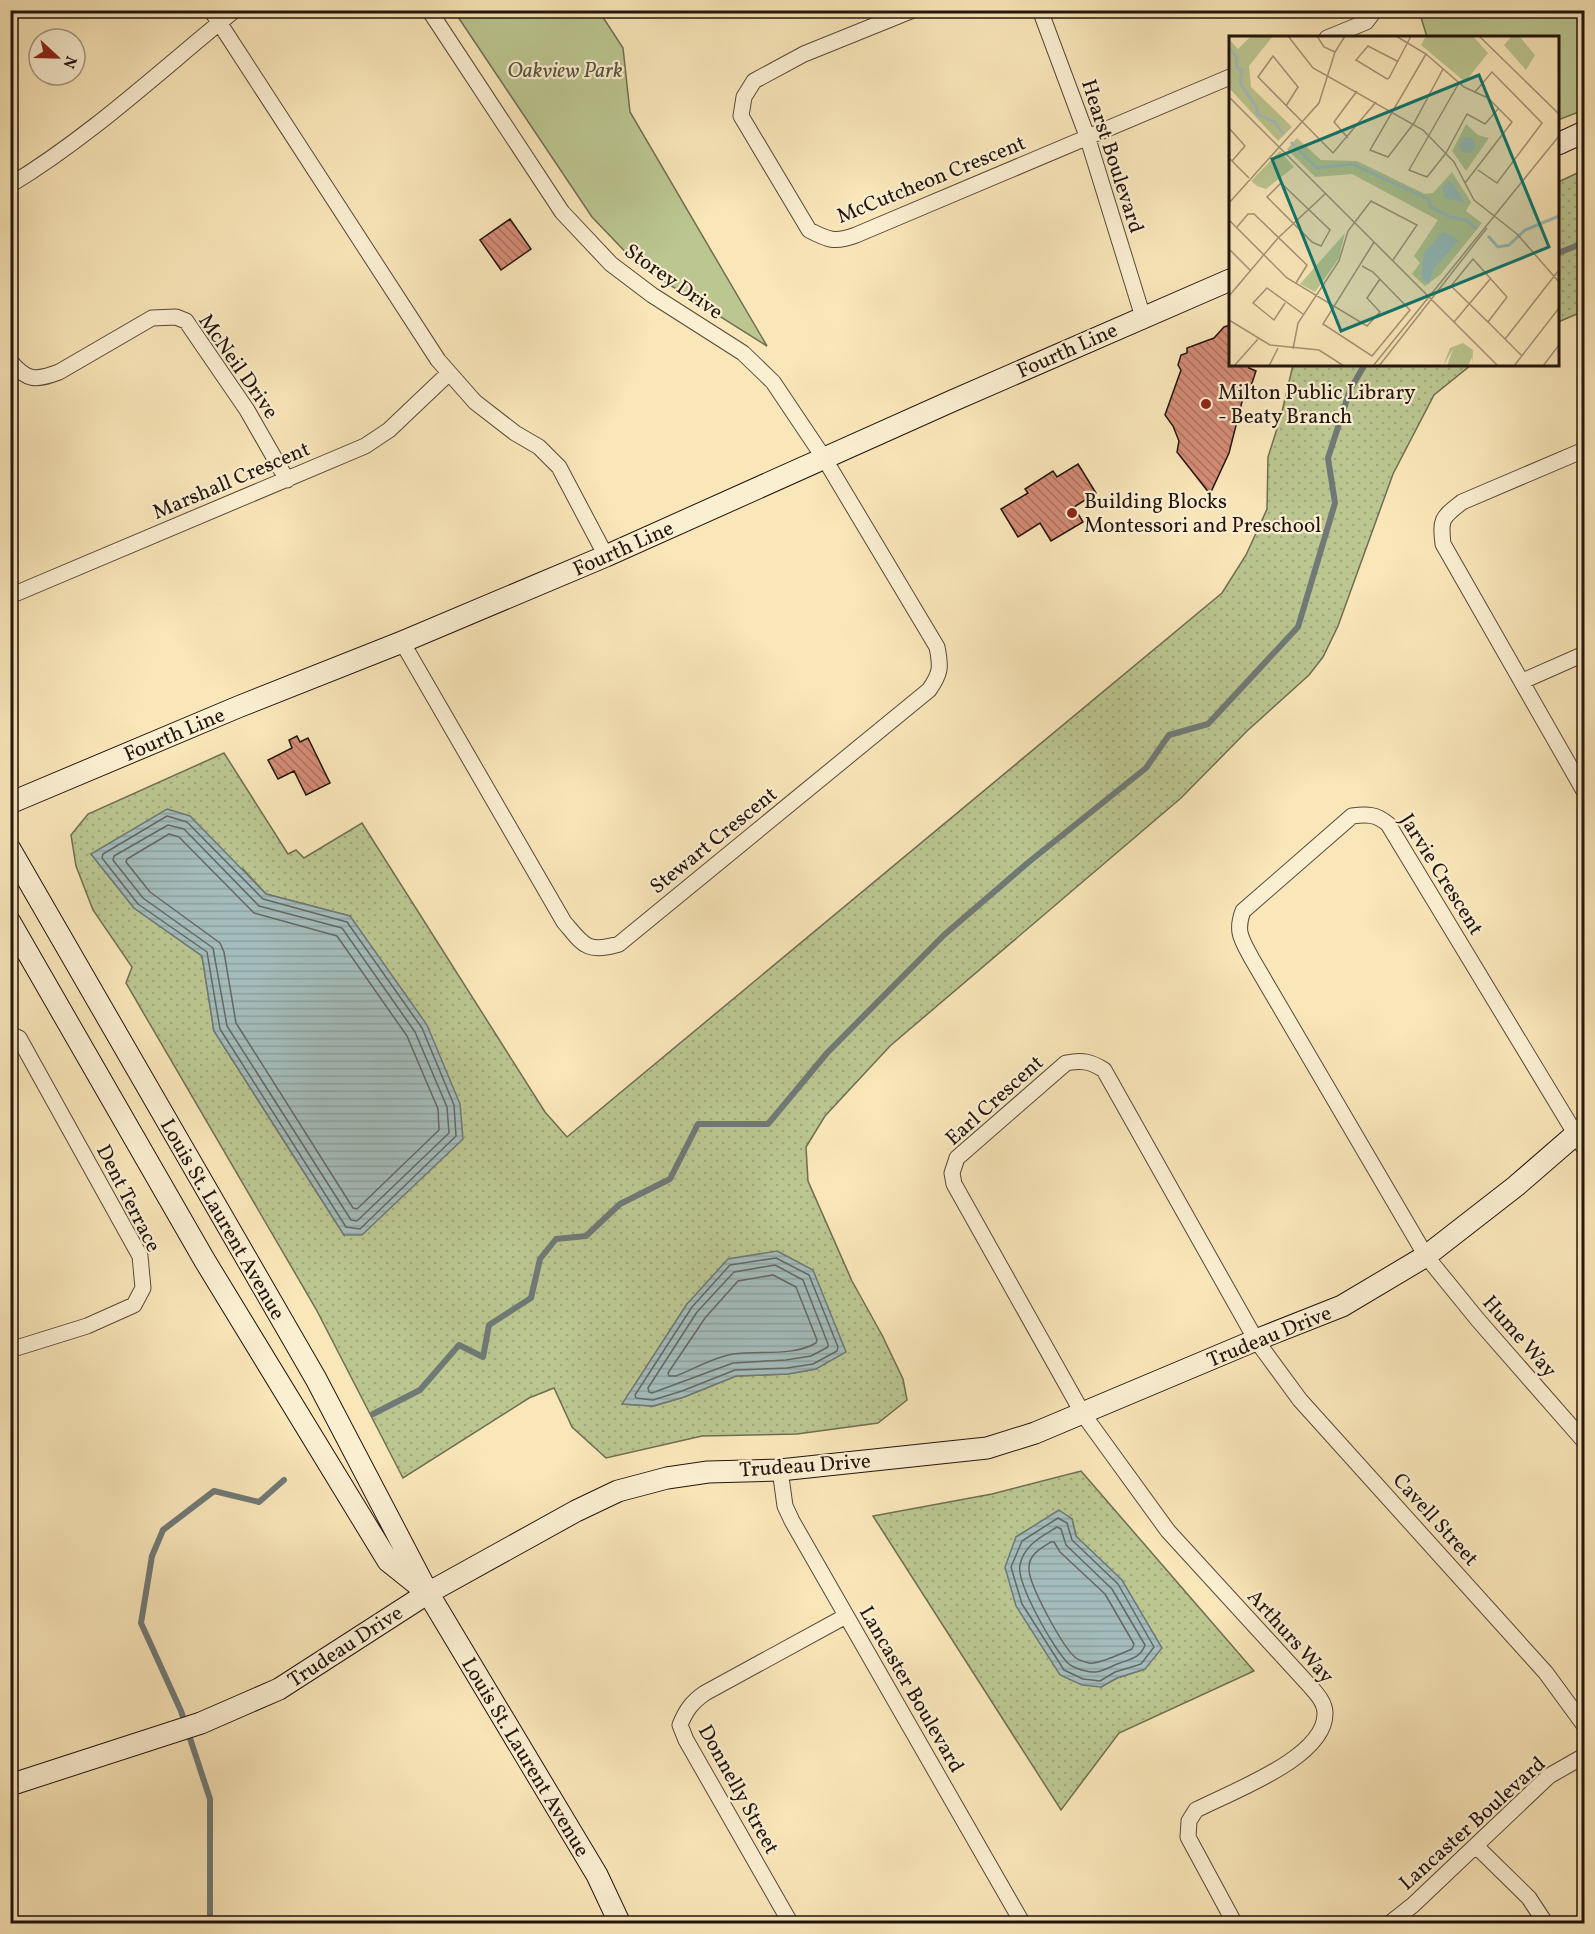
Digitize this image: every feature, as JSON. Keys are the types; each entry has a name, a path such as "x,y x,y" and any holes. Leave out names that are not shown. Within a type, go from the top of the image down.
{"main road":[{"path":"1559,143 1584,132"},
{"name":"Fourth Line","path":"10,803 606,556 1229,280"},
{"name":"Louis St. Laurent Avenue","path":"10,849 316,1379 428,1593 597,1875 620,1923"},
{"name":"Louis St. Laurent Avenue","path":"10,922 205,1261 388,1561 428,1593"},
{"name":"Trudeau Drive","path":"10,1785 201,1723 279,1689 428,1593 576,1511 618,1491 667,1478 708,1472 780,1470 987,1449 1083,1414 1342,1306 1426,1256 1581,1136"}],"street":[{"path":"10,186 43,166 72,144 215,17 235,10"},
{"name":"Storey Drive","path":"429,10 562,212 611,264 652,295 743,353 773,382 824,458"},
{"name":"McCutcheon Crescent","path":"913,10 804,54 754,81 744,97 741,116 809,230 825,238 840,241 848,238 1229,77"},
{"name":"Hearst Boulevard","path":"1040,10 1087,136 1143,317"},
{"path":"1332,36 1366,22 1375,10"},
{"path":"215,17 427,345 448,373 475,402 515,433 539,447 559,467 606,556"},
{"name":"McNeil Drive","path":"10,361 32,379 44,378 59,372 152,318 176,317 186,321 248,410 287,480"},
{"name":"Marshall Crescent","path":"10,596 365,446 389,430 448,373"},
{"path":"1584,450 1462,502 1447,514 1441,524 1443,544 1584,791"},
{"name":"Stewart Crescent","path":"402,642 564,922 580,942 588,947 607,948 619,944 929,690 938,676 940,664 937,647 824,458"},
{"path":"1523,681 1584,654"},
{"name":"Jarvie Crescent","path":"1426,1256 1240,936 1238,923 1243,911 1352,816 1366,814 1379,816 1388,824 1581,1136"},
{"name":"Dent Terrace","path":"10,1034 19,1038 140,1256 143,1288 134,1305 87,1326 10,1350"},
{"name":"Earl Crescent","path":"1083,1414 954,1184 952,1173 957,1158 1066,1063 1082,1060 1093,1063 1104,1070 1256,1340"},
{"name":"Hume Way","path":"1426,1256 1478,1320 1584,1441"},
{"name":"Cavell Street","path":"1256,1340 1300,1400 1546,1673 1584,1725"},
{"name":"Arthurs Way","path":"1083,1414 1168,1531 1309,1685 1320,1698 1325,1711 1323,1729 1302,1751 1276,1772 1196,1810 1190,1821 1188,1837 1235,1923"},
{"name":"Lancaster Boulevard","path":"780,1470 785,1506 792,1521 1023,1923"},
{"name":"Donnelly Street","path":"791,1923 686,1740 680,1725 693,1701 705,1693 846,1616"},
{"name":"Lancaster Boulevard","path":"1389,1923 1413,1905 1549,1776 1584,1756"},
{"path":"1476,1846 1529,1898 1546,1923"}],"green space":[{"name":"Oakview Park","path":"454,11 599,11 623,48 630,112 767,346 638,265 592,217"},
{"path":"1419,11 1584,11 1584,110 1559,120 1559,36 1427,36"},
{"path":"1584,170 1584,311 1559,322 1559,182"},
{"path":"1293,366 1470,366 1434,395 1393,474 1338,626 1323,657 1309,675 1247,731 1181,798 890,1046 825,1116 806,1147 808,1181 852,1281 903,1379 907,1400 878,1423 797,1434 702,1436 606,1458 572,1427 554,1388 529,1398 403,1478 316,1309 126,983 132,967 93,910 76,866 71,835 88,814 224,753 288,854 296,850 304,858 362,823 545,1112 567,1137 1222,593 1246,555 1267,509 1268,457","holes":["91,854 243,869 266,894 350,916 344,1235 214,1031 202,956 134,908","687,1304 816,1369 787,1374 736,1376 684,1397 654,1406 623,1404"]},
{"path":"1081,1471 1254,1671 1119,1733 1061,1810 873,1516 992,1494","holes":["1059,1511 1072,1519 1076,1536 1145,1669 1117,1678 1101,1687 1016,1537"]}],"water":[{"path":"167,809 190,816 266,894 350,916 427,1025 460,1104 463,1139 362,1235 344,1235 214,1031 202,956 134,908 91,854"},
{"path":"777,1251 813,1270 846,1352 816,1369 788,1374 736,1376 684,1397 653,1406 622,1404 687,1304 728,1259"},
{"path":"1059,1510 1072,1519 1076,1536 1122,1580 1162,1648 1145,1669 1117,1678 1101,1687 1082,1685 1060,1675 1016,1606 1005,1567 1016,1537"}],"building":[{"path":"510,219 531,249 501,270 480,240"},
{"name":"Milton Public Library - Beaty Branch","path":"1229,325 1229,366 1250,366 1249,368 1256,371 1249,392 1245,390 1229,453 1210,494 1177,452 1179,441 1173,426 1165,415 1181,370 1178,365 1181,355 1187,353 1187,348 1214,338 1224,327"},
{"path":"1078,464 1096,493 1074,507 1083,522 1051,541 1040,523 1018,537 1001,509 1028,493 1025,489 1053,471 1057,477"},
{"path":"297,736 300,742 308,738 330,783 306,795 294,771 278,779 268,760 292,748 289,740"}],"waterway":[{"path":"1559,253 1584,243"},
{"path":"373,1414 420,1390 459,1345 483,1357 489,1325 531,1298 540,1259 556,1239 586,1236 620,1204 670,1179 698,1124 768,1124 827,1053 944,935 1030,861 1146,768 1169,735 1208,724 1298,627 1335,503 1328,458 1350,390 1364,366"},
{"path":"210,1924 210,1799 181,1711 141,1623 152,1556 163,1530 214,1491 259,1502 284,1480"}],"place":[{"name":"Milton Public Library - Beaty Branch","path":"1206,404"},
{"name":"Building Blocks Montessori and Preschool","path":"1072,513"}]}
